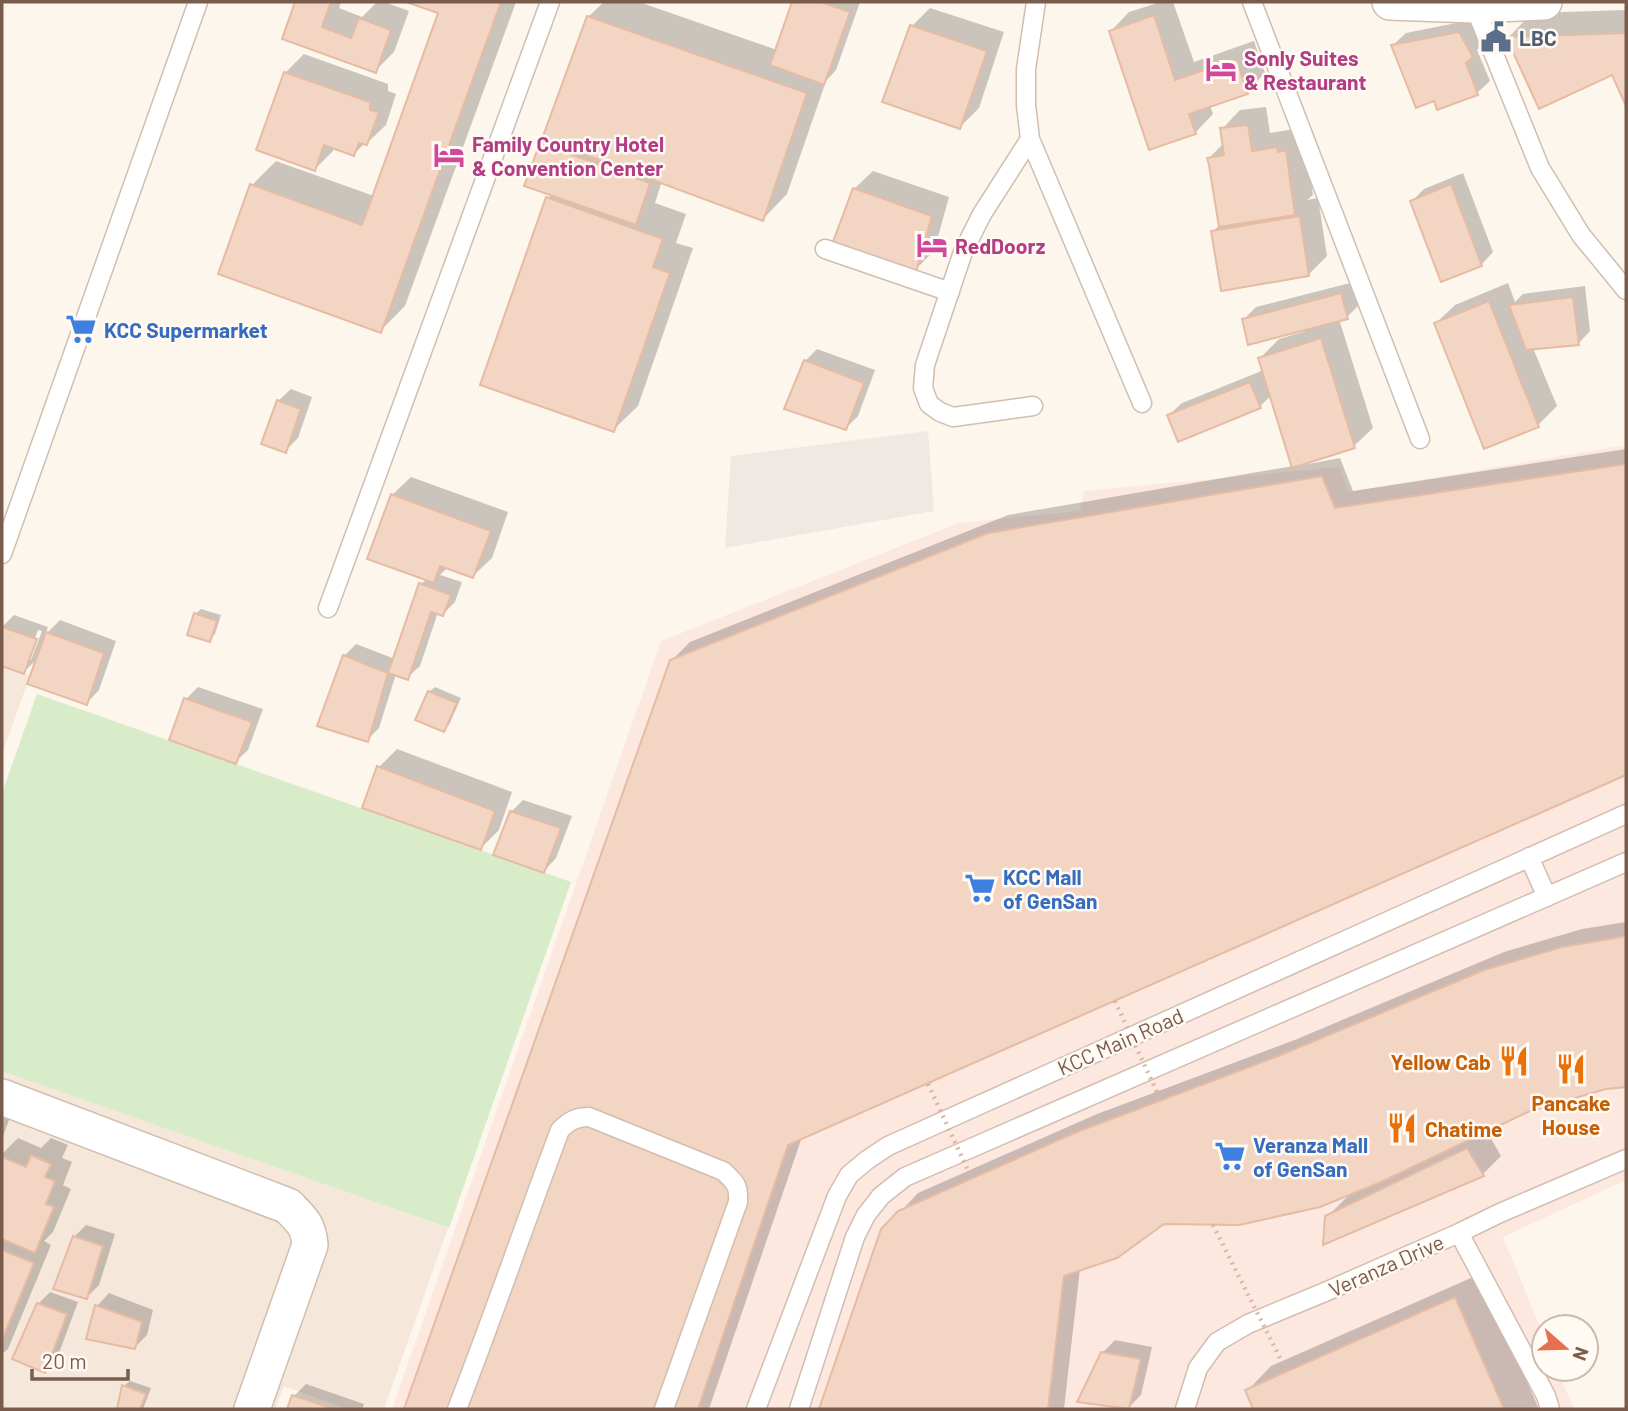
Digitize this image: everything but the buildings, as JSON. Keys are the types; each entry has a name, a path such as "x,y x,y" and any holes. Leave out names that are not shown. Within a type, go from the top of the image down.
{"street":[{"path":"1390,2 1474,5 1544,2"},
{"path":"2,1097 288,1206 303,1222 308,1230 310,1245 252,1409"}],"lane":[{"path":"2,554 198,2"},
{"path":"328,608 550,2"},
{"path":"1036,2 1027,69 1026,105 1030,139 1142,403"},
{"path":"1252,2 1420,439"},
{"path":"1474,5 1539,168 1581,235 1626,290"},
{"path":"1030,139 982,214 963,252 925,365 923,388 929,404 953,417 1032,407"},
{"path":"825,249 950,292"},
{"name":"KCC Main Road","path":"757,1409 837,1196 849,1175 867,1160 900,1140 1626,814"},
{"path":"1529,857 1547,897"},
{"name":"KCC Main Road","path":"799,1409 855,1237 866,1215 881,1196 905,1177 1626,862"},
{"path":"457,1409 560,1130 579,1117 589,1117 723,1171 736,1182 739,1191 738,1202 664,1409"},
{"name":"Veranza Drive","path":"1185,1409 1198,1368 1217,1342 1248,1324 1626,1159"},
{"path":"1459,1233 1546,1396 1550,1409"}],"path":[{"path":"1115,1001 1161,1101"},
{"path":"928,1084 972,1179"},
{"path":"1213,1225 1287,1372"}],"shaded area":[{"path":"928,431 934,511 725,548 731,456"},
{"path":"1626,445 1626,1180 1503,1237 1534,1313 1530,1313 1530,1383 1563,1383 1574,1409 392,1409 661,641 959,523 1080,511 1084,491 1340,467 1348,492"},
{"path":"2,666 30,676 2,754"},
{"path":"2,1070 448,1228 384,1409 347,1409 284,1386 275,1409 2,1409"}],"green space":[{"path":"37,694 571,882 449,1228 2,1071 2,793"}],"place":[{"name":"LBC","path":"1496,37"},
{"name":"Sonly Suites & Restaurant","path":"1221,69"},
{"name":"Family Country Hotel & Convention Center","path":"449,155"},
{"name":"RedDoorz","path":"932,245"},
{"name":"KCC Supermarket","path":"81,329"},
{"name":"KCC Mall of GenSan","path":"980,888"},
{"name":"Yellow Cab","path":"1514,1061"},
{"name":"Pancake House","path":"1571,1069"},
{"name":"Chatime","path":"1402,1128"},
{"name":"Veranza Mall of GenSan","path":"1230,1156"}]}
